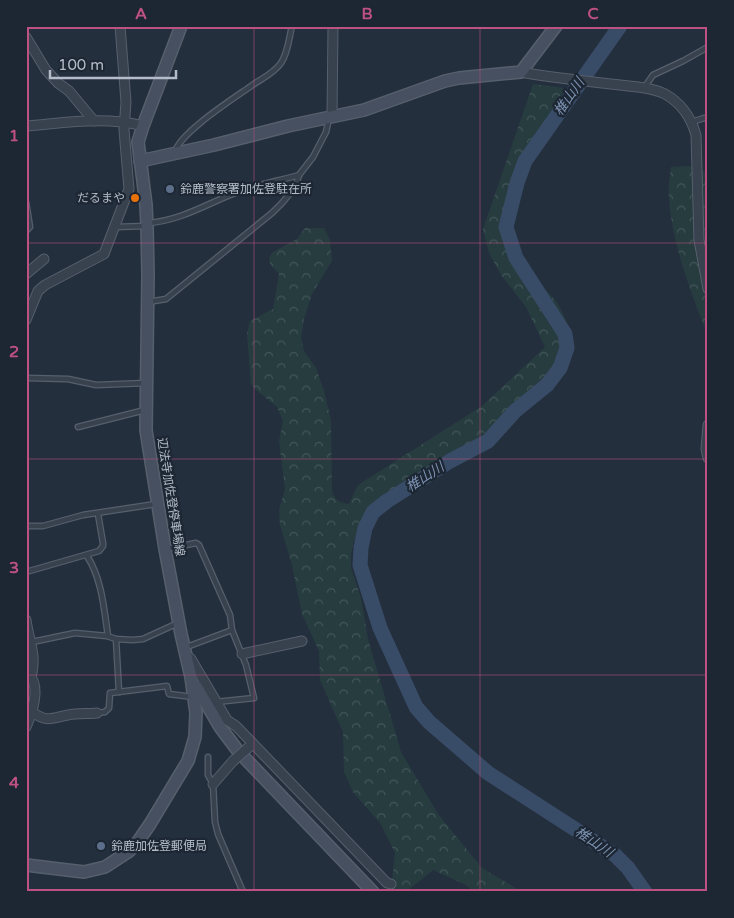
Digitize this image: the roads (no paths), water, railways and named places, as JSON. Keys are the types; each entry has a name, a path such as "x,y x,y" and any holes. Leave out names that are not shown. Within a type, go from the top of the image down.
{"main road":[{"name":"辺法寺加佐登停車場線","path":"26,865 71,871 96,870 105,867 133,847 150,824 188,761 192,750 196,727 191,677 165,549 147,439 145,410 148,302 147,225 138,142 181,26"},
{"path":"140,160 369,108 445,80 521,72 556,26"},
{"path":"191,677 211,714 238,751 374,892"}],"street":[{"path":"26,320 29,307 38,291 45,284 104,254 129,189 124,130 126,102 120,26"},
{"path":"330,117 333,26"},
{"path":"26,37 46,70 69,92 94,121"},
{"path":"521,72 549,78 644,88 663,93 672,98 686,111 696,135 699,240 706,268 708,289"},
{"path":"26,126 94,121 125,121 143,126"},
{"path":"26,274 44,259"},
{"path":"708,425 706,449 708,458"},
{"path":"26,620 33,669 29,677 30,694 26,727"},
{"path":"242,654 302,641"},
{"path":"185,651 227,720 236,726 250,745 387,883 391,884"},
{"path":"29,709 43,719 52,720 68,715 97,713"},
{"path":"213,784 250,745"}],"lane":[{"path":"174,153 178,143 200,123 273,73 284,58 292,26"},
{"path":"644,88 653,75 708,47"},
{"path":"148,302 166,298 272,213 298,182 299,175 308,164 326,132 330,117"},
{"path":"692,122 704,118 708,119"},
{"path":"115,227 162,222 245,189 299,175"},
{"path":"26,202 30,228 26,231"},
{"path":"26,378 68,379 96,385 146,383"},
{"path":"78,427 145,410"},
{"path":"26,526 43,526 65,519 157,504"},
{"path":"26,572 99,551 102,546 98,514"},
{"path":"165,549 193,543 199,545 230,615 232,630 242,654 254,698 216,702"},
{"path":"87,556 95,571 104,602 108,636"},
{"path":"29,637 76,633 133,640 143,639 179,623"},
{"path":"185,651 232,630"},
{"path":"116,639 119,692"},
{"path":"97,713 105,712 109,708 110,693 167,686 169,694 194,698"},
{"path":"208,757 208,776 213,784 215,822 218,834 243,892"}],"waterway":[{"name":"椎山川","path":"620,26 525,161 517,183 506,227 516,258 565,334 567,348 560,368 547,385 515,411 488,441 450,461 373,512 365,528 360,565 380,628 416,707 429,722 488,773 615,855 628,868 645,892"}],"place":[{"name":"鈴鹿警察署加佐登駐在所","path":"170,189"},
{"name":"だるまや","path":"135,198"},
{"name":"鈴鹿加佐登郵便局","path":"101,846"}]}
